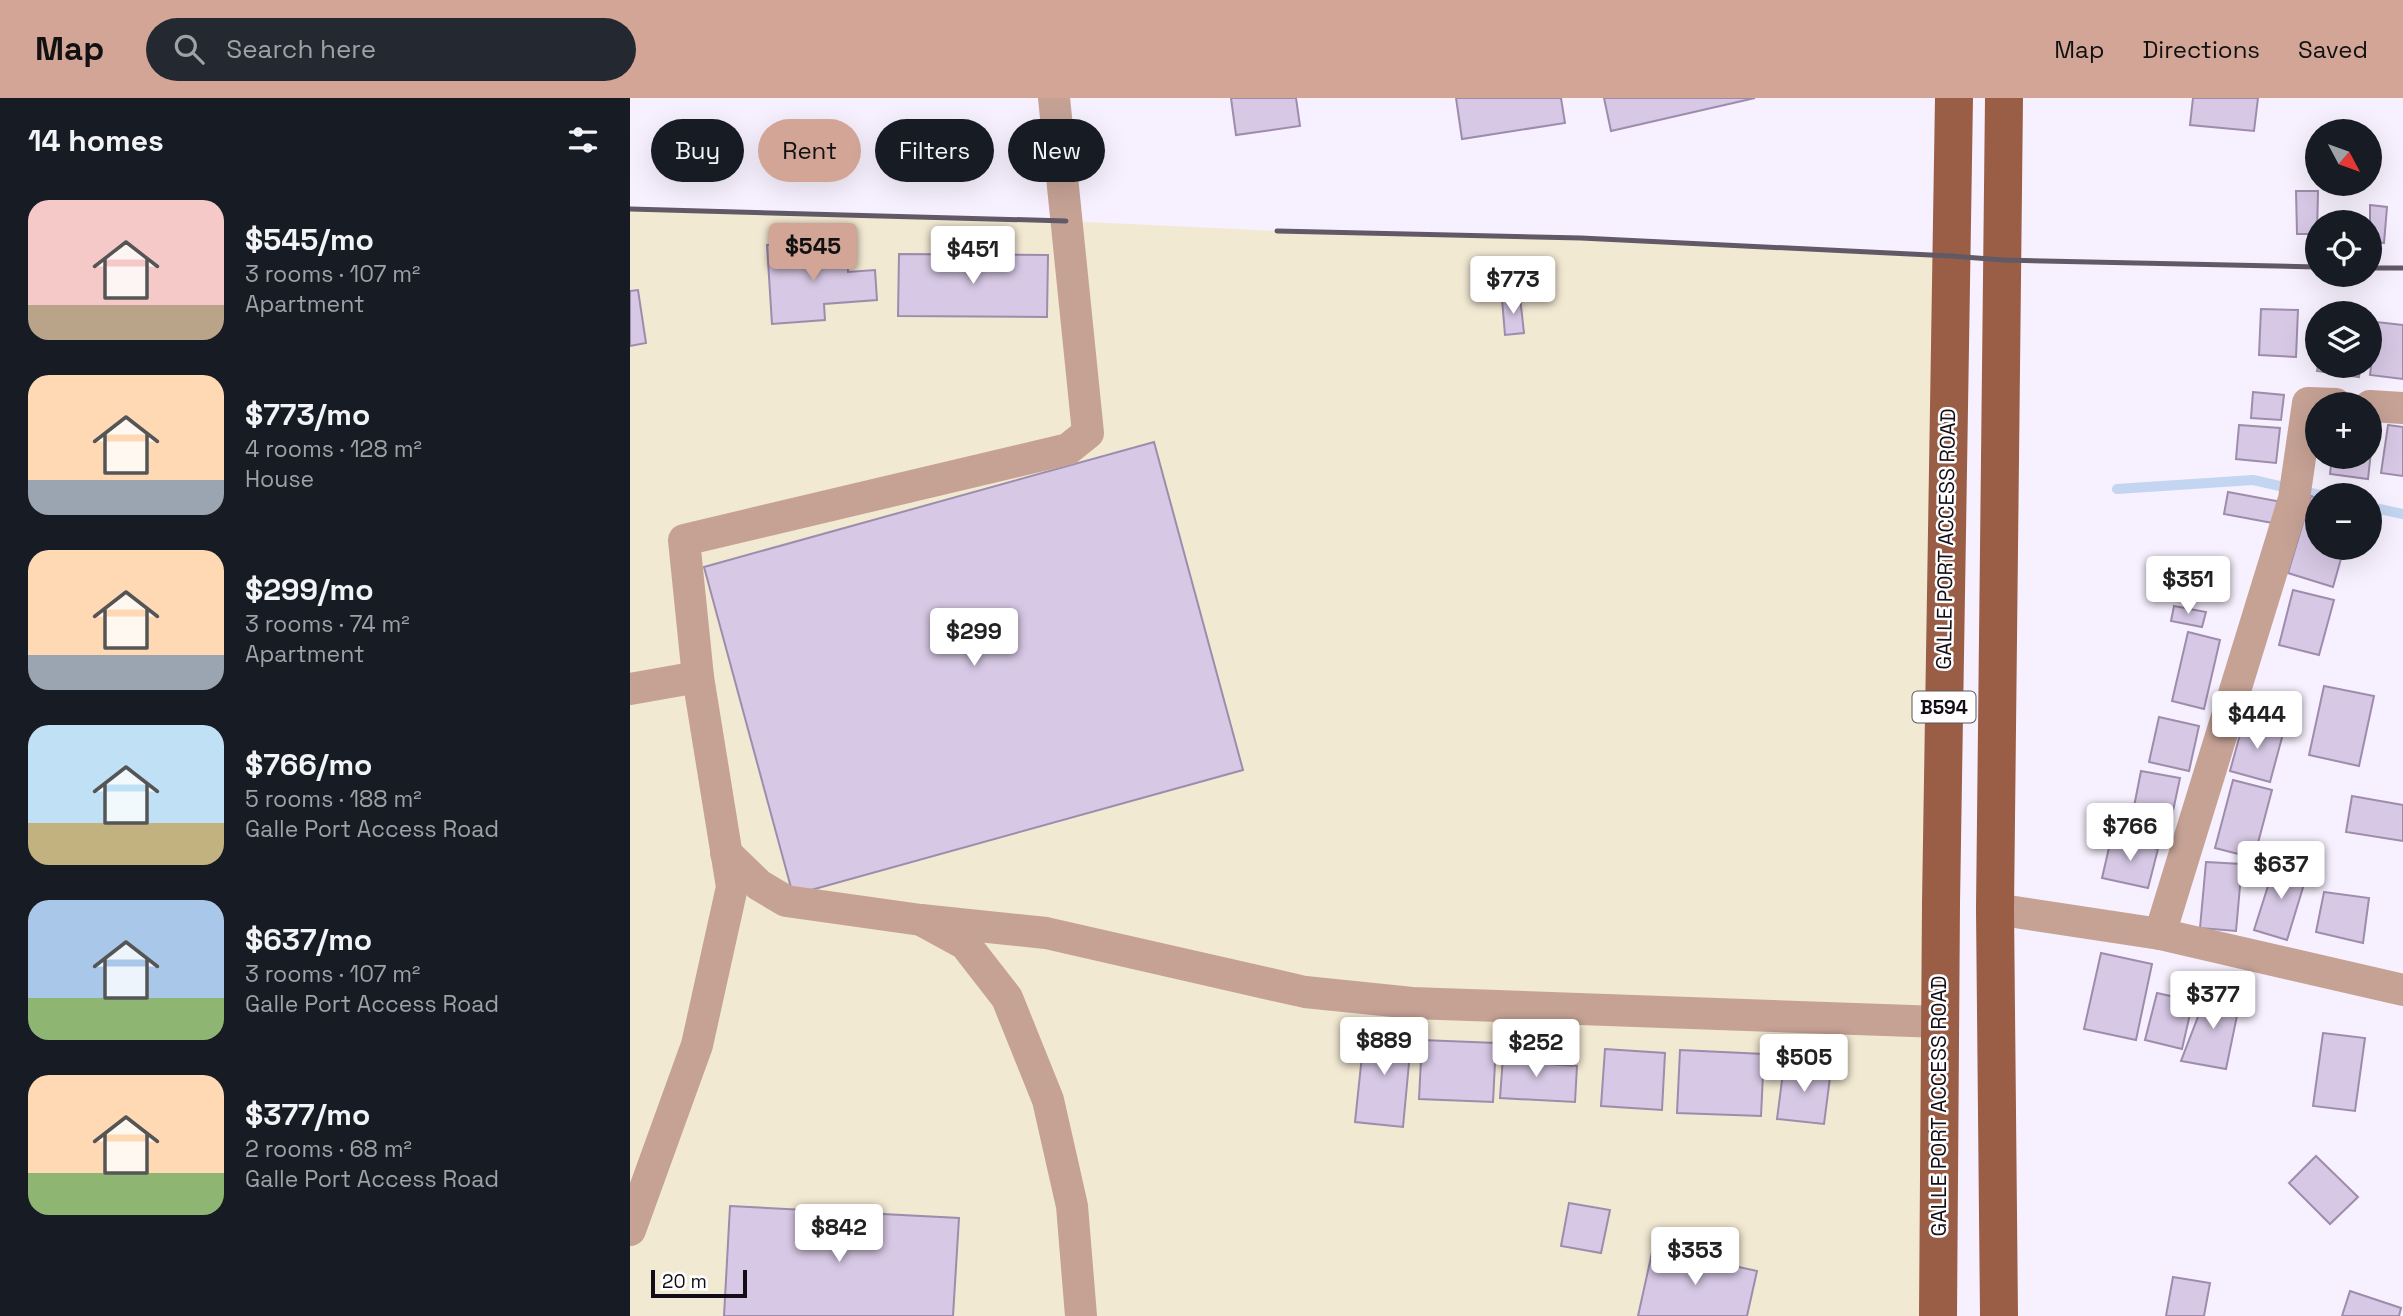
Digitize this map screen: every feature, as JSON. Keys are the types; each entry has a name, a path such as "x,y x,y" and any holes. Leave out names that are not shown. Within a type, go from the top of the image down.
{"main road":[{"path":"1939,98 1954,162"},
{"name":"GALLE PORT ACCESS ROAD","path":"1938,1316 1954,98"},
{"name":"B594","path":"1999,1316 1995,909 2004,98"},
{"path":"2005,141 2013,98"}],"street":[{"path":"630,1230 697,1045 732,887 698,677 684,540 1068,449 1088,433 1054,98"},
{"path":"2382,407 2403,408"},
{"path":"2160,934 2294,499 2305,424"},
{"path":"630,689 698,677"},
{"path":"726,853 759,885 786,901 921,920 1046,933 1305,992 1398,1002 1940,1022"},
{"path":"1995,909 2160,934 2403,990"},
{"path":"921,920 965,944 1007,998 1048,1100 1072,1206 1082,1316"}],"shaded area":[{"path":"630,209 1066,221 1277,231 1581,238 1951,256 1938,1316 630,1316"}],"building":[{"path":"1231,98 1296,98 1300,126 1236,135"},
{"path":"1456,98 1561,98 1565,123 1462,139"},
{"path":"1604,98 1755,98 1611,131"},
{"path":"2193,98 2258,98 2254,131 2190,125"},
{"path":"2296,191 2305,191 2305,196 2318,196 2318,210 2305,210 2305,234 2297,234"},
{"path":"2370,205 2387,207 2384,243 2382,210 2370,210"},
{"path":"800,243 800,254 847,251 848,272 875,270 877,300 824,304 825,320 772,324 767,245"},
{"path":"899,254 1048,255 1047,317 898,316"},
{"path":"638,290 646,343 630,346 630,291"},
{"path":"1520,297 1524,333 1505,335 1502,299"},
{"path":"2261,309 2298,310 2296,357 2259,355"},
{"path":"2382,323 2403,325 2403,379 2382,376"},
{"path":"2253,392 2284,395 2281,420 2251,418"},
{"path":"2239,425 2280,428 2276,463 2236,459"},
{"path":"2388,425 2403,427 2403,476 2381,473"},
{"path":"1154,442 1243,770 793,895 704,567"},
{"path":"2331,469 2369,469 2368,479 2330,474"},
{"path":"2228,492 2282,502 2278,524 2224,514"},
{"path":"2305,516 2305,560 2341,560 2333,587 2288,573"},
{"path":"2293,590 2334,600 2319,655 2279,645"},
{"path":"2174,606 2206,612 2202,627 2171,621"},
{"path":"2188,632 2220,640 2204,709 2172,701"},
{"path":"2324,686 2374,696 2359,766 2309,755"},
{"path":"2159,717 2199,726 2189,771 2149,762"},
{"path":"2244,720 2284,730 2270,782 2230,771"},
{"path":"2141,771 2180,778 2166,844 2128,837"},
{"path":"2233,780 2272,790 2254,858 2215,848"},
{"path":"2352,796 2403,805 2403,841 2346,832"},
{"path":"2111,839 2158,849 2148,888 2102,878"},
{"path":"2276,861 2308,871 2287,940 2254,930"},
{"path":"2206,862 2242,864 2236,931 2200,928"},
{"path":"2324,892 2369,898 2363,943 2316,932"},
{"path":"2101,953 2152,964 2136,1040 2084,1029"},
{"path":"2209,988 2240,1001 2226,1069 2181,1061"},
{"path":"2157,993 2193,1001 2182,1049 2145,1040"},
{"path":"1365,1027 1412,1031 1403,1127 1355,1122"},
{"path":"2323,1033 2365,1038 2355,1111 2313,1106"},
{"path":"1422,1040 1496,1043 1493,1102 1419,1099"},
{"path":"1504,1043 1519,1044 1518,1062 1577,1066 1575,1102 1500,1098"},
{"path":"1605,1049 1665,1053 1662,1110 1601,1106"},
{"path":"1680,1050 1764,1054 1761,1116 1677,1113"},
{"path":"1784,1065 1831,1070 1824,1124 1777,1119"},
{"path":"2316,1156 2358,1197 2330,1224 2289,1183"},
{"path":"1569,1203 1610,1210 1601,1253 1561,1246"},
{"path":"730,1206 959,1218 953,1316 724,1316"},
{"path":"1653,1248 1757,1271 1747,1316 1638,1316"},
{"path":"2173,1277 2210,1283 2204,1316 2166,1316"},
{"path":"2350,1291 2401,1308 2399,1316 2342,1316"}],"waterway":[{"path":"2117,489 2253,480 2305,492"},
{"path":"2382,510 2403,514"}],"railway":[{"path":"630,209 1066,221"},
{"path":"1277,231 1581,238 2003,260 2305,267"},
{"path":"2382,268 2403,268"}]}
